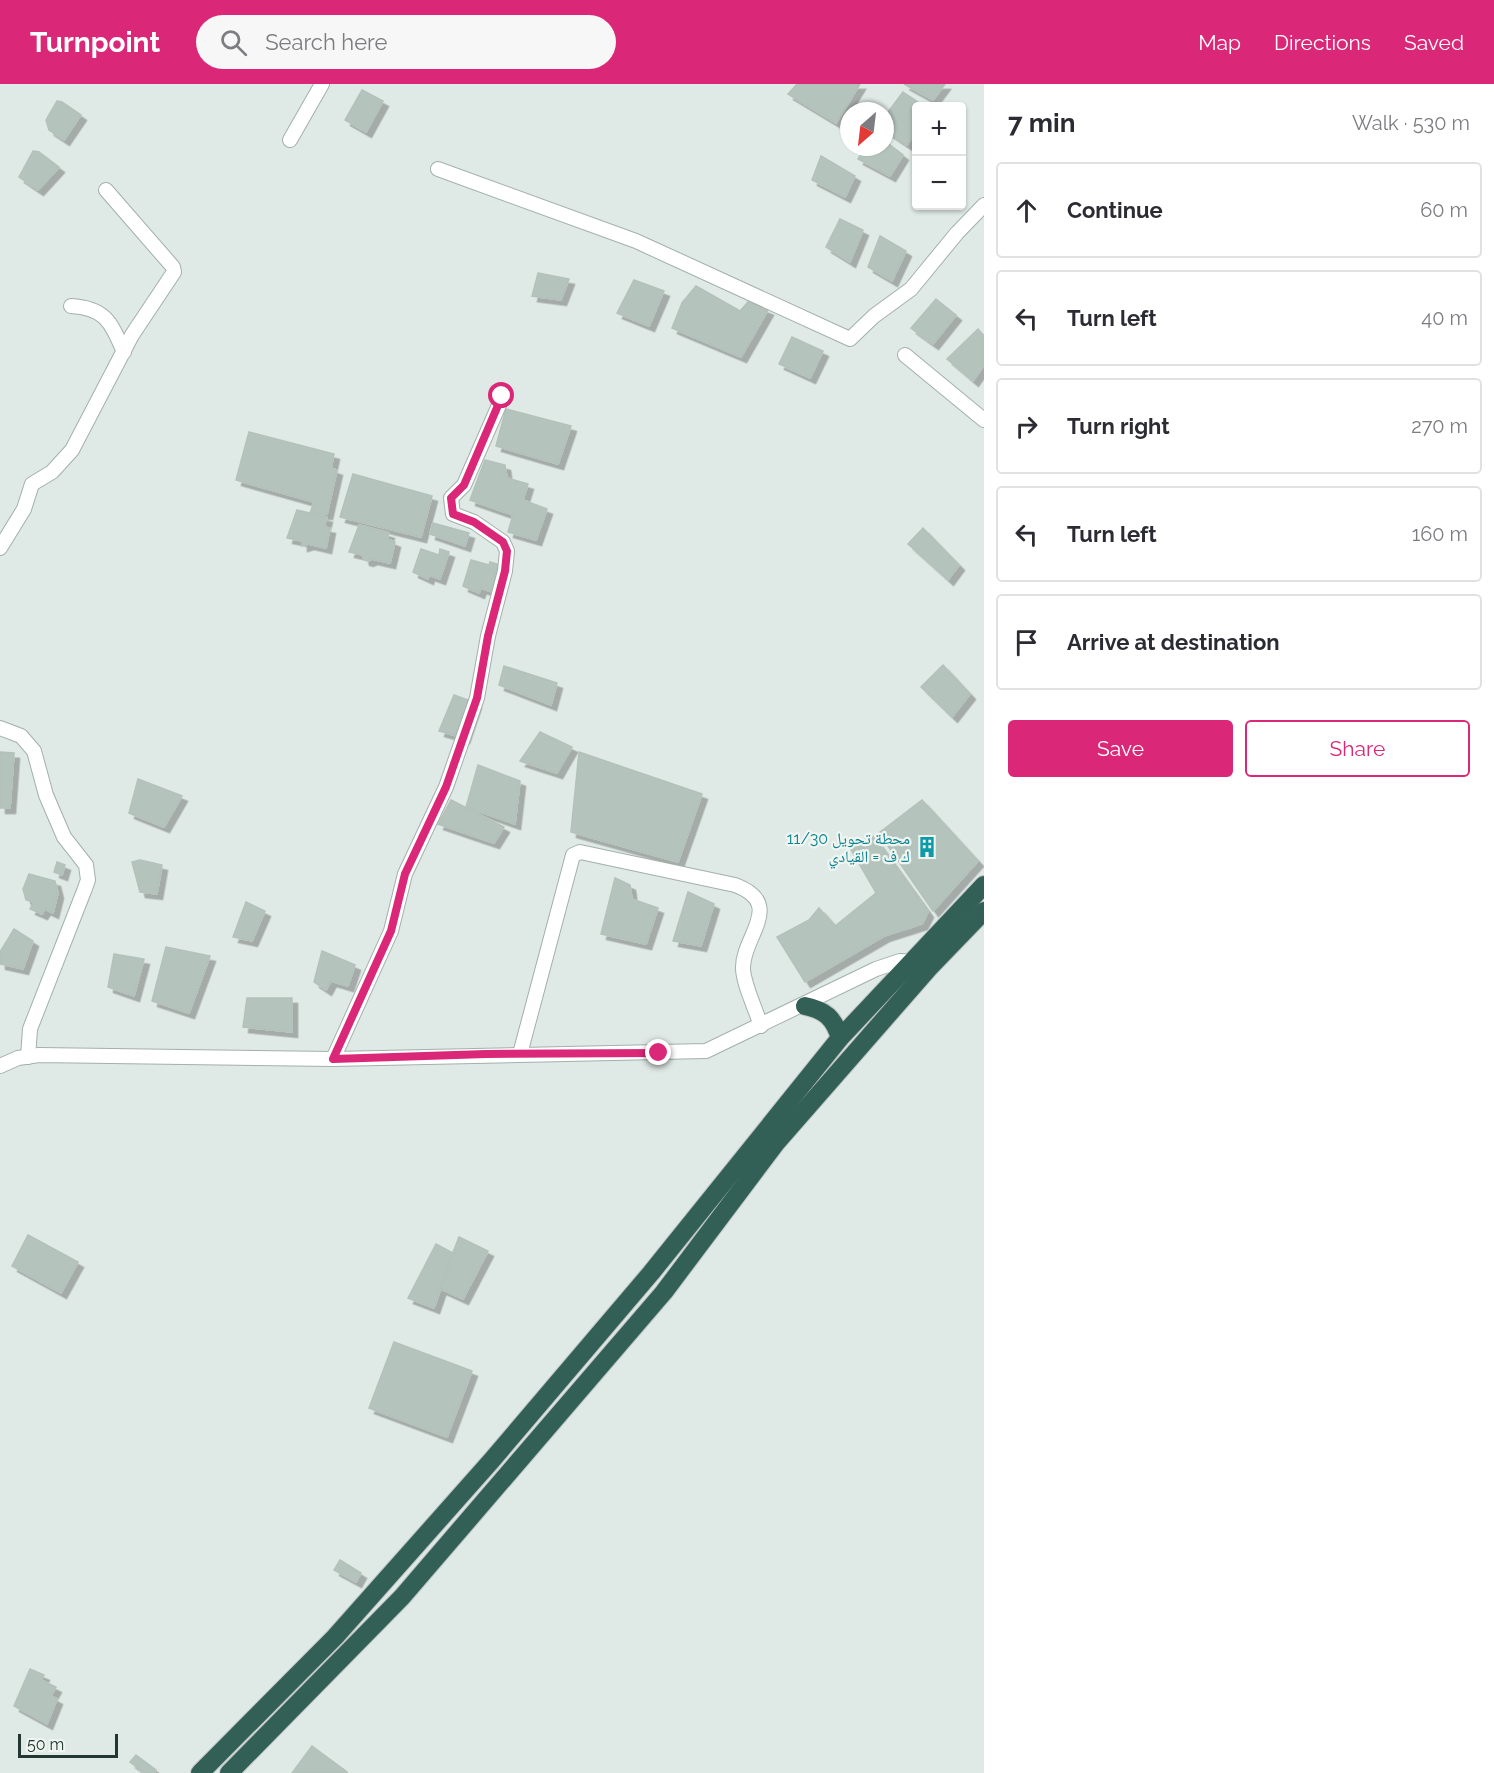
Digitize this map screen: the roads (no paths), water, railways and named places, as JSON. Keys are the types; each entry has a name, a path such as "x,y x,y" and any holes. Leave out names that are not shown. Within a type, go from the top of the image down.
{"highway":[{"path":"200,1773 335,1637 492,1460 651,1273 840,1038 984,885"},
{"path":"229,1773 402,1597 664,1292 776,1143 929,968 984,911"},
{"path":"805,1006 818,1008 828,1015 837,1025 840,1038"}],"street":[{"path":"290,140 322,84"},
{"path":"438,169 636,241 850,339 874,316 911,289 957,233 984,205"},
{"path":"0,548 24,509 32,484 52,472 72,450 132,334 174,272 106,190"},
{"path":"71,306 85,307 102,315 116,333 124,351"},
{"path":"904,355 984,420"},
{"path":"333,1059 391,931 405,874 446,787 477,698 488,636 505,571 507,551 503,542 474,522 453,514 451,498 464,485 502,396"},
{"path":"0,728 21,736 34,751 46,795 64,837 86,865 88,873 84,891 30,1029 28,1057"},
{"path":"520,1054 560,910 569,863 573,855 580,852 735,885 748,890 757,897 759,910 755,932 743,969 760,1026"},
{"path":"0,1066 28,1057 333,1059 706,1051 805,1006 876,969 911,960 929,968"}],"place":[{"name":"محطة تحويل 11/30 ك ف = القيادي","path":"927,847"}]}
